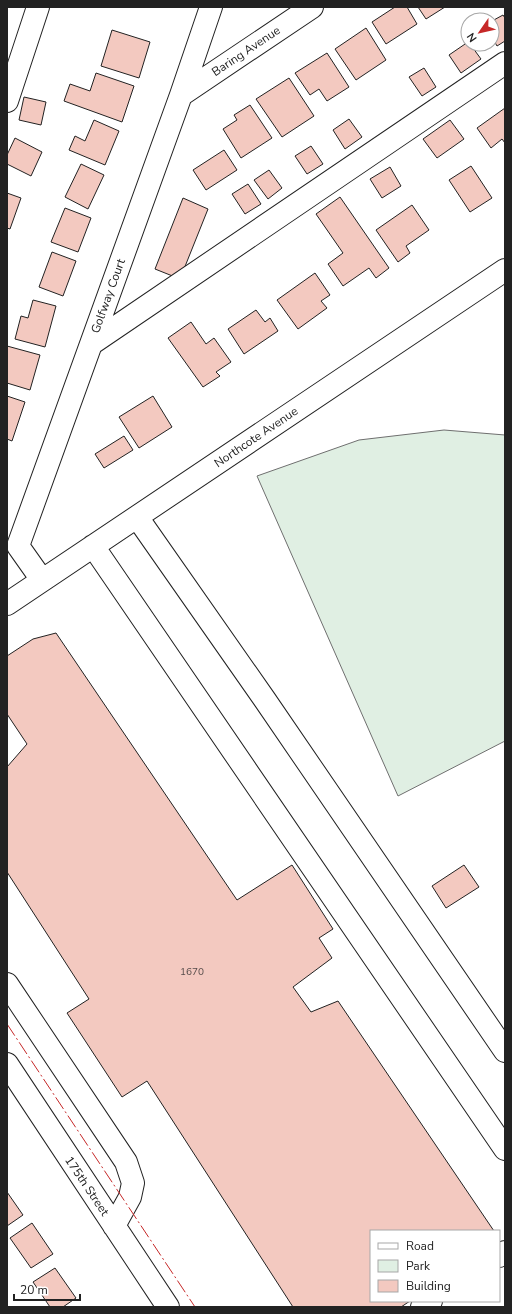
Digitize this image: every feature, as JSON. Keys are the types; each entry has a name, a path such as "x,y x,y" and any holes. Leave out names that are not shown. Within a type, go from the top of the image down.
{"street":[{"path":"7,101 38,7"},
{"name":"Golfway Court","path":"42,580 12,544 91,344 181,95 211,7"},
{"name":"Baring Avenue","path":"181,95 312,7"},
{"path":"91,344 505,63"},
{"name":"Northcote Avenue","path":"7,604 505,270"},
{"path":"137,517 265,700 505,1051"},
{"path":"93,546 505,1149"},
{"path":"7,984 126,1162 133,1183 130,1197 114,1226"},
{"name":"175th Street","path":"7,1064 168,1307"}],"green space":[{"path":"444,430 505,435 505,741 398,796 257,476 359,440"}],"building":[{"path":"395,7 407,7 417,24 386,44 372,22"},
{"path":"418,7 445,7 426,19"},
{"path":"503,15 505,18 505,41 500,44 500,17"},
{"path":"366,28 386,60 356,80 335,49"},
{"path":"112,30 150,42 139,78 101,66"},
{"path":"460,47 460,52 476,52 481,59 461,73 449,55"},
{"path":"327,53 349,87 327,101 319,89 310,95 295,73"},
{"path":"424,68 436,87 422,96 409,77"},
{"path":"96,73 134,86 122,122 64,101 70,84 90,91"},
{"path":"289,78 314,116 282,137 256,99"},
{"path":"24,97 46,102 41,125 19,120"},
{"path":"250,105 272,138 241,158 223,129 237,120 234,115"},
{"path":"505,108 505,143 502,139 491,148 477,128"},
{"path":"349,119 362,137 345,149 333,130"},
{"path":"94,120 119,131 105,165 69,150 75,136 85,141"},
{"path":"450,120 464,139 437,158 423,139"},
{"path":"15,138 42,152 31,176 7,164 7,155"},
{"path":"311,146 323,164 307,174 295,156"},
{"path":"224,150 237,170 206,190 193,170"},
{"path":"81,164 104,175 88,209 65,197"},
{"path":"471,166 492,198 470,212 449,180"},
{"path":"390,167 401,186 382,198 370,179"},
{"path":"269,170 282,188 268,199 254,180"},
{"path":"248,184 261,204 245,214 232,194"},
{"path":"7,193 21,198 10,229 7,228"},
{"path":"340,197 389,268 376,278 369,268 343,286 328,264 343,253 316,214"},
{"path":"183,198 208,209 180,279 155,269"},
{"path":"412,205 429,230 406,246 410,253 398,262 376,230"},
{"path":"65,208 91,218 78,252 51,242"},
{"path":"52,252 76,261 63,296 39,287"},
{"path":"315,273 330,295 321,301 327,308 298,329 277,300"},
{"path":"33,300 56,306 45,347 15,339 21,316 28,318"},
{"path":"256,310 265,322 270,318 278,331 244,354 228,329"},
{"path":"191,322 206,344 214,338 231,362 216,372 220,376 203,387 168,338"},
{"path":"7,346 40,355 30,390 7,383"},
{"path":"7,396 25,402 12,441 7,439"},
{"path":"153,396 172,427 139,448 119,417"},
{"path":"124,436 133,450 104,468 95,454"},
{"path":"56,633 237,900 292,865 333,929 319,938 332,958 293,987 311,1012 338,1001 493,1230 370,1230 370,1302 408,1302 401,1307 293,1307 147,1081 122,1097 67,1013 89,999 7,872 7,767 27,744 7,714 7,656 33,639"},
{"path":"464,865 479,887 446,908 432,886"},
{"path":"7,1192 23,1215 7,1226"},
{"path":"32,1223 53,1254 31,1268 10,1238"},
{"path":"55,1268 76,1298 63,1307 50,1307 33,1282"}],"power":[{"path":"7,1024 195,1307"}]}
